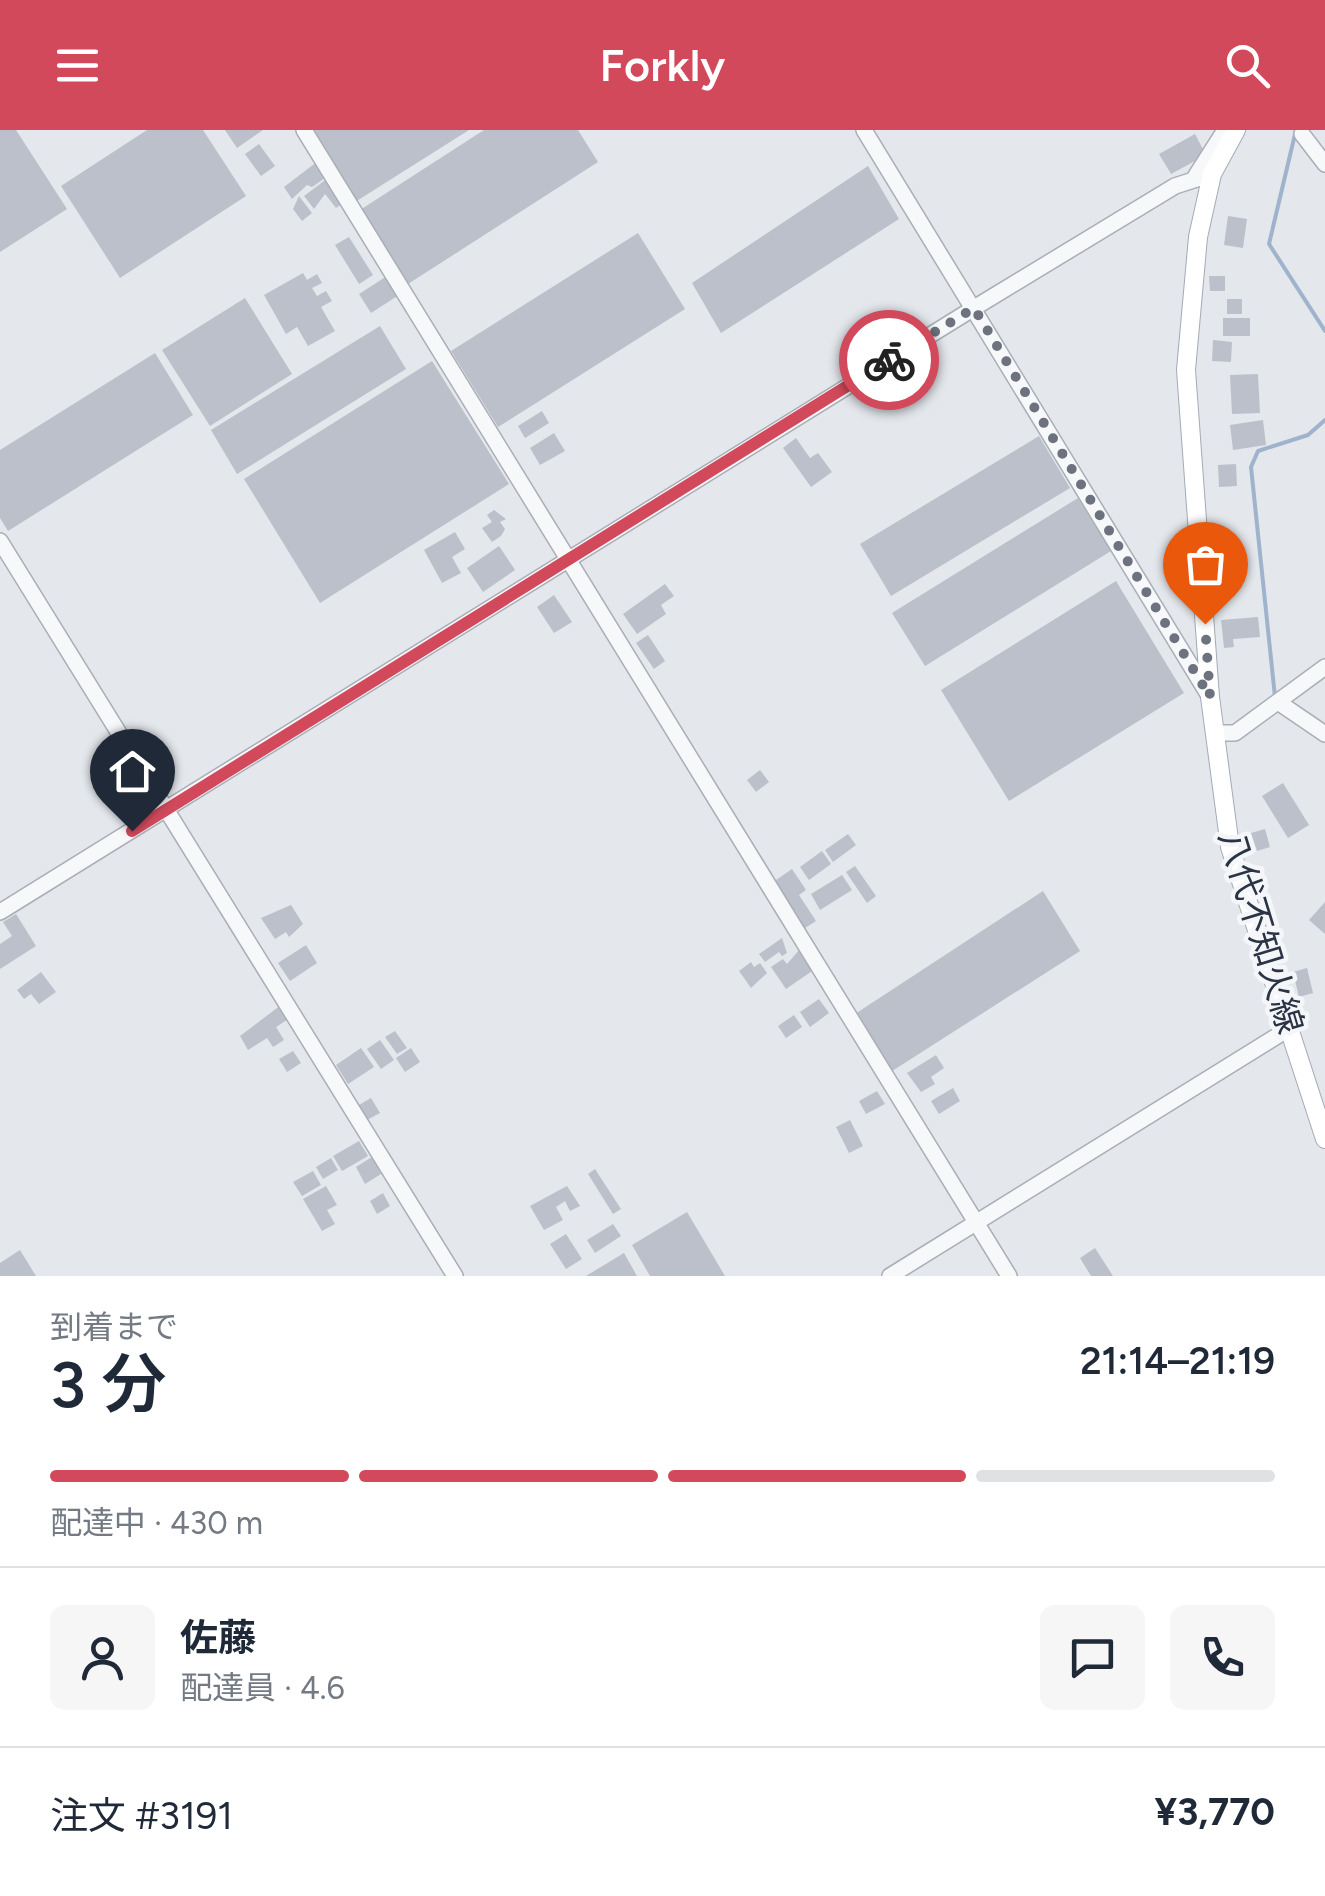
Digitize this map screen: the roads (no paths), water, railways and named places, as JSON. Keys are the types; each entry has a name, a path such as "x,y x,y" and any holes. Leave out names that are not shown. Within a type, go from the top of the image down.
{"main road":[{"name":"八代不知火線","path":"1236,130 1204,175 1186,370 1210,697 1230,847 1325,1140"}],"street":[{"path":"304,130 1009,1276"},
{"path":"864,130 1210,697"},
{"path":"0,912 974,308 1204,175 1225,130"},
{"path":"1302,134 1325,164"},
{"path":"0,542 455,1276"},
{"path":"1216,733 1235,732 1325,667"},
{"path":"1278,702 1325,734"},
{"path":"890,1276 1290,1028"}],"waterway":[{"path":"1296,130 1269,244 1325,331"},
{"path":"1275,697 1251,467 1258,451 1308,435 1325,420"}]}
